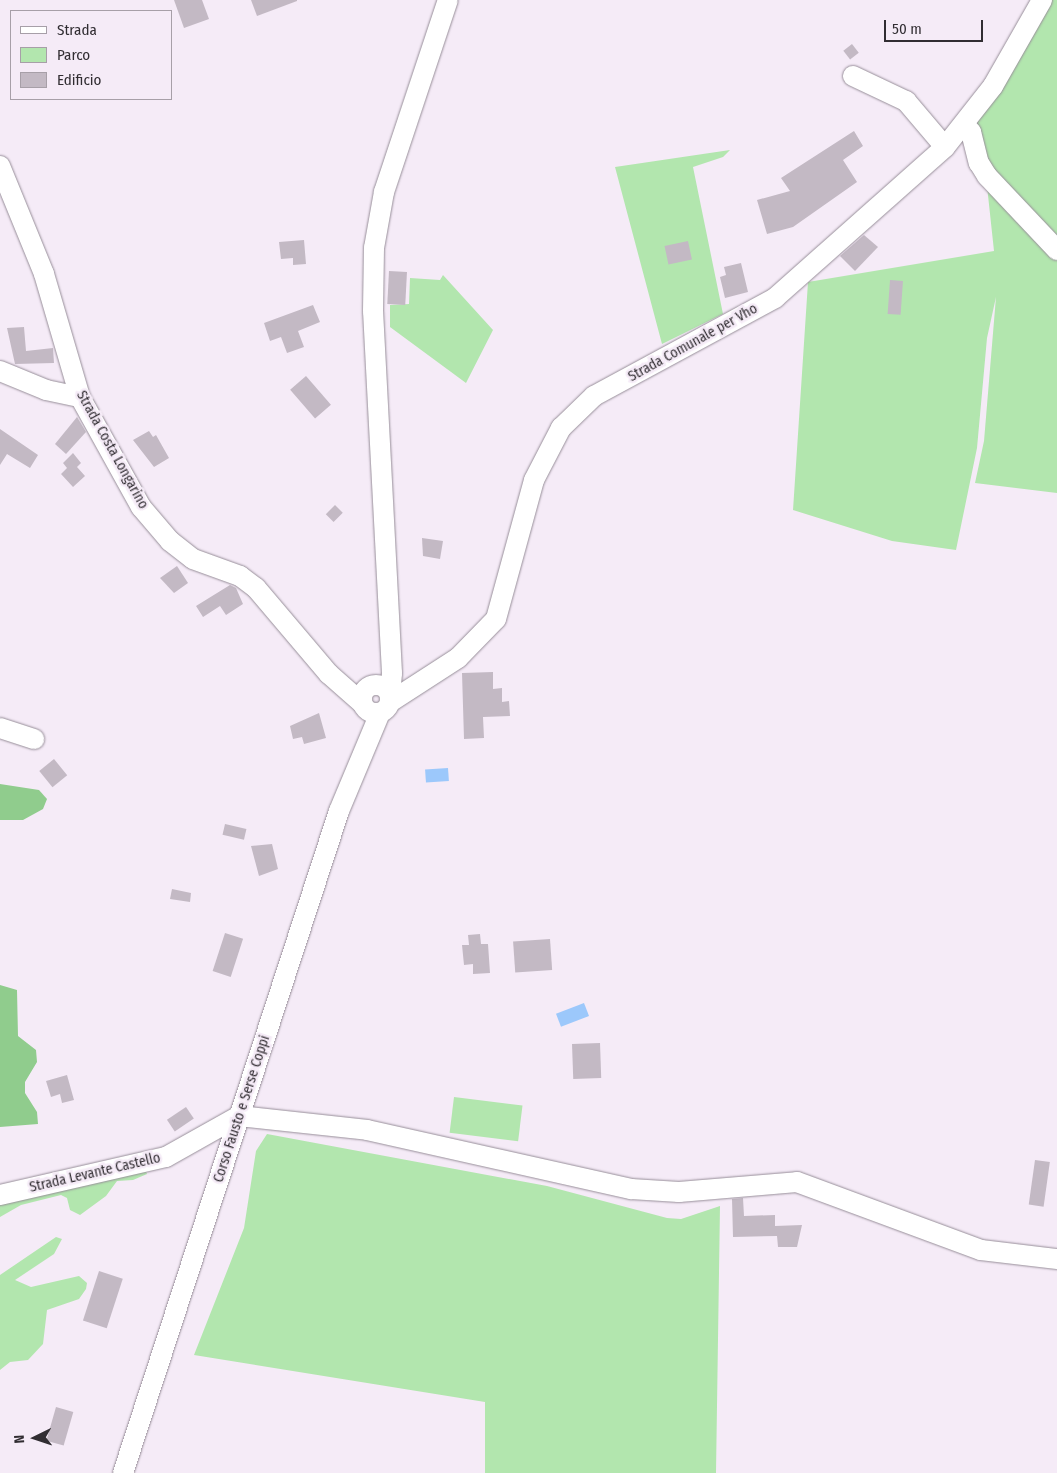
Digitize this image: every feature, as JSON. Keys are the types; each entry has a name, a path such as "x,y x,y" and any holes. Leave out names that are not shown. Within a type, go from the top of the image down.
{"street":[{"name":"Corso Fausto e Serse Coppi","path":"123,1473 239,1116 364,746 390,636 373,311 374,248 384,192 448,0"},
{"name":"Strada Comunale per Vho","path":"375,699 458,658 496,619 534,480 561,428 594,396 775,298 945,147 993,86 1042,0"},
{"path":"854,76 906,100 945,147"},
{"path":"964,124 971,132 979,163 987,176 1057,250"},
{"name":"Strada Costa Longarino","path":"0,166 44,274 80,396 141,506 170,541 193,559 240,576 256,588 341,686 375,699"},
{"path":"0,371 46,390 80,396"},
{"path":"0,728 34,739"},
{"path":"239,1116 367,1130 632,1189 679,1192 797,1182 981,1250 1057,1259"},
{"name":"Strada Levante Castello","path":"0,1195 166,1157 239,1116"}],"green space":[{"path":"1047,0 1057,0 1057,239 983,161 973,122"},
{"path":"730,150 723,157 693,167 723,314 662,344 615,167"},
{"path":"987,186 1057,258 1057,493 975,483 984,441 996,297 987,338 977,448 956,550 892,541 793,510 808,282 994,251"},
{"path":"443,275 493,330 466,383 390,327 390,305 409,304 410,278 440,280"},
{"path":"0,784 39,790 47,799 43,809 23,820 0,820"},
{"path":"0,985 17,990 18,1036 36,1050 37,1062 25,1082 25,1093 37,1112 38,1124 0,1127"},
{"path":"454,1097 522,1105 518,1141 450,1133"},
{"path":"267,1134 547,1186 667,1218 681,1219 720,1206 716,1473 485,1473 485,1402 194,1355 244,1228 256,1151"},
{"path":"145,1169 147,1174 133,1180 117,1181 106,1196 80,1215 70,1210 67,1198 61,1195 21,1205 0,1217 0,1201"},
{"path":"56,1237 62,1239 54,1254 15,1280 31,1287 79,1276 87,1283 86,1289 79,1299 47,1310 43,1344 28,1360 10,1362 0,1370 0,1275"}],"water":[{"path":"448,768 449,781 426,783 425,770"},
{"path":"584,1003 589,1016 561,1027 556,1014"}],"building":[{"path":"174,0 202,0 209,19 184,28"},
{"path":"251,0 297,0 297,1 257,16"},
{"path":"852,44 859,53 850,59 843,51"},
{"path":"854,131 863,146 843,160 857,182 793,227 767,234 757,200 790,191 781,178"},
{"path":"864,235 878,247 855,271 840,256"},
{"path":"304,240 306,264 293,265 293,258 281,259 279,242"},
{"path":"688,241 692,260 668,265 665,246"},
{"path":"741,263 748,292 725,298 720,277 726,275 724,267"},
{"path":"389,271 407,272 405,305 387,304"},
{"path":"890,280 903,281 901,315 888,314"},
{"path":"313,305 320,322 298,331 304,347 287,353 281,337 270,341 264,323"},
{"path":"24,327 26,351 53,348 54,363 15,364 7,328"},
{"path":"306,376 331,405 315,418 290,390"},
{"path":"77,417 86,432 66,454 55,444"},
{"path":"0,429 38,455 30,468 7,454 0,465"},
{"path":"149,431 153,437 156,435 169,458 154,467 133,440"},
{"path":"73,453 81,463 77,467 85,476 73,487 61,474 67,468 63,463"},
{"path":"335,505 343,513 334,522 326,514"},
{"path":"422,538 443,541 440,559 423,556"},
{"path":"177,566 188,583 174,593 160,578"},
{"path":"230,585 236,588 243,604 226,615 220,606 203,617 196,606"},
{"path":"493,672 493,689 502,688 502,702 509,701 510,716 483,717 484,738 464,739 462,673"},
{"path":"319,713 326,738 304,744 302,737 293,739 290,726"},
{"path":"54,759 67,775 52,787 39,771"},
{"path":"225,824 246,829 244,840 223,835"},
{"path":"272,844 278,869 259,876 251,846"},
{"path":"172,889 191,893 190,902 170,899"},
{"path":"225,933 243,939 231,977 213,971"},
{"path":"480,934 481,944 488,944 490,973 473,974 473,964 464,965 462,945 469,945 468,935"},
{"path":"550,939 552,970 515,973 513,942"},
{"path":"600,1043 601,1078 573,1079 572,1044"},
{"path":"67,1075 74,1100 62,1103 60,1094 51,1097 46,1081"},
{"path":"186,1107 194,1119 175,1131 167,1120"},
{"path":"1035,1160 1050,1162 1044,1207 1029,1205"},
{"path":"743,1198 744,1216 775,1215 775,1226 802,1225 797,1247 778,1247 777,1236 733,1237 732,1199"},
{"path":"99,1271 123,1279 107,1328 83,1320"},
{"path":"56,1407 73,1412 64,1446 46,1441"}]}
